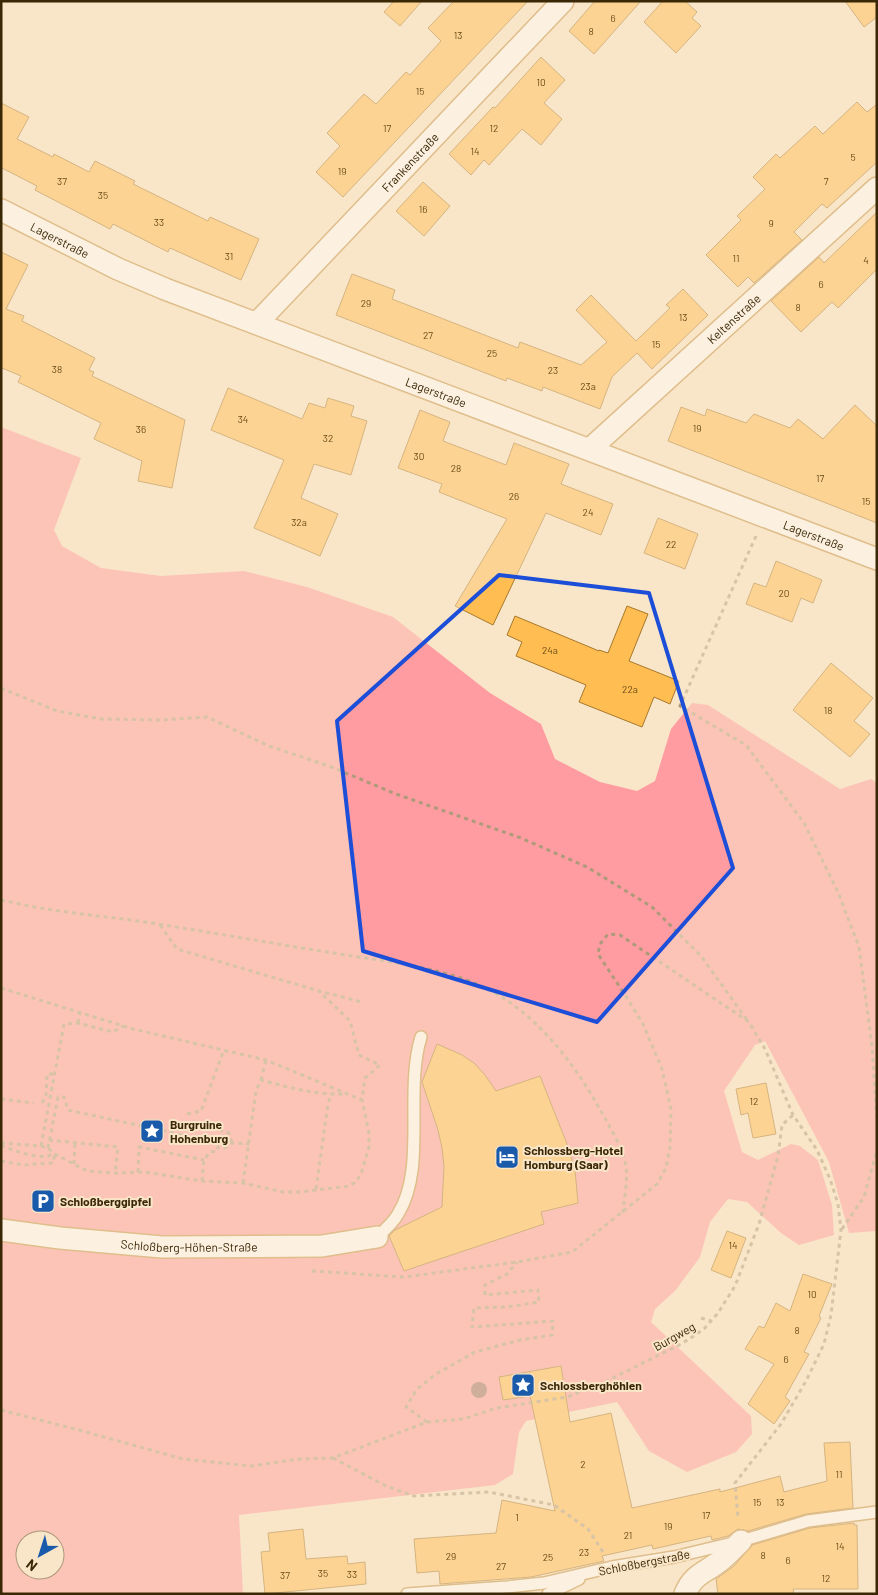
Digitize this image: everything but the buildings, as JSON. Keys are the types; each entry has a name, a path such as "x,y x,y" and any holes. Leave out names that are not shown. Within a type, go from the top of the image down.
{"street":[{"name":"Frankenstraße","path":"257,323 563,1"},
{"name":"Keltenstraße","path":"590,450 877,188"},
{"name":"Lagerstraße","path":"1,210 118,269 165,289 877,559"},
{"name":"Schloßberg-Höhen-Straße","path":"1,1230 60,1238 162,1247 322,1246 377,1237"},
{"path":"685,1594 688,1585 698,1574 720,1562 741,1541"}],"lane":[{"path":"377,1237 389,1227 399,1214 410,1183 414,1068 421,1037"},
{"name":"Schloßbergstraße","path":"408,1594 498,1588 544,1582 612,1567 674,1557 741,1541 808,1521 877,1512"},
{"path":"548,1594 594,1572"}],"path":[{"path":"765,518 680,706 746,745 804,823 838,892 859,947 872,1046 877,1121"},
{"path":"1,688 57,711 101,719 162,720 207,717 270,746 329,766 396,794 521,838 587,867 652,907 701,956 749,1022 765,1048 793,1115 817,1150 830,1179 838,1204 842,1230 831,1315 824,1344 806,1382 781,1424 735,1483 741,1541"},
{"path":"1,900 47,909 159,924 391,963 451,975 481,986 504,998 545,1033 589,1089 619,1145 625,1163 626,1184 623,1212"},
{"path":"159,924 177,949 362,1002"},
{"path":"432,1273 517,1262 572,1252 657,1184 666,1168 670,1147 671,1110 662,1069 643,1024 598,954 600,944 608,934 620,936 749,1022"},
{"path":"1,988 123,1026 266,1060 362,1100"},
{"path":"1,1144 22,1143 48,1148 55,1154 86,1171 115,1173 145,1172 202,1181 243,1183 283,1192 302,1192 349,1186 356,1182 360,1174 368,1146 368,1133 362,1100 365,1078 380,1065 359,1055 350,1021 319,991"},
{"path":"78,1023 80,1013"},
{"path":"41,1146 64,1024 78,1023 113,1032 123,1026"},
{"path":"187,1114 201,1111 224,1050"},
{"path":"243,1183 256,1091 266,1060"},
{"path":"42,1103 46,1095 47,1074 54,1074"},
{"path":"261,1080 296,1089 345,1094"},
{"path":"316,1189 331,1094"},
{"path":"48,1148 58,1096 64,1097 68,1110 201,1139"},
{"path":"1,1099 34,1103"},
{"name":"Burgweg","path":"333,1458 427,1422 463,1419 497,1408 567,1397 605,1382 683,1343 704,1329 712,1321 735,1286 748,1256 778,1156 782,1125 793,1115"},
{"path":"219,1130 229,1133 232,1143"},
{"path":"49,1140 118,1147 115,1173"},
{"path":"74,1164 75,1143"},
{"path":"202,1181 204,1160 210,1152 217,1151 218,1148 224,1148 232,1143 249,1144"},
{"path":"1,1144 36,1156 47,1157 55,1154"},
{"path":"138,1172 139,1147 204,1160"},
{"path":"842,1230 864,1197 877,1150"},
{"path":"1,1161 24,1165 53,1163 55,1154"},
{"path":"427,1422 406,1407 417,1389 436,1374 475,1352 520,1340 552,1335 553,1321 472,1327 474,1308 507,1307 539,1302 538,1290 485,1295 485,1285 507,1274 517,1262"},
{"path":"701,1318 712,1321"},
{"path":"1,1410 183,1459 250,1466 299,1459 333,1458 386,1486 414,1496 489,1492 554,1505 588,1529 612,1567"}],"highlighted area":[{"path":"499,575 649,593 733,868 597,1022 363,951 337,721"}],"shaded area":[{"path":"1,427 81,458 54,530 62,546 101,568 161,576 244,571 307,587 393,617 490,693 541,724 555,759 600,782 637,791 655,781 671,729 692,703 708,705 840,789 871,779 877,783 877,1231 849,1233 829,1162 765,1041 755,1045 724,1091 742,1152 758,1160 791,1144 800,1146 818,1160 832,1205 834,1235 799,1245 781,1233 747,1202 728,1199 710,1222 700,1257 675,1291 655,1309 651,1322 751,1416 752,1434 736,1452 687,1472 649,1451 617,1402 526,1421 519,1432 513,1474 495,1485 239,1515 243,1594 1,1594"}],"place":[{"name":"Burgruine Hohenburg","path":"152,1131"},
{"name":"Schlossberg-Hotel Homburg (Saar)","path":"507,1157"},
{"name":"Schloßberggipfel","path":"43,1201"},
{"name":"Schlossberghöhlen","path":"523,1385"}]}
